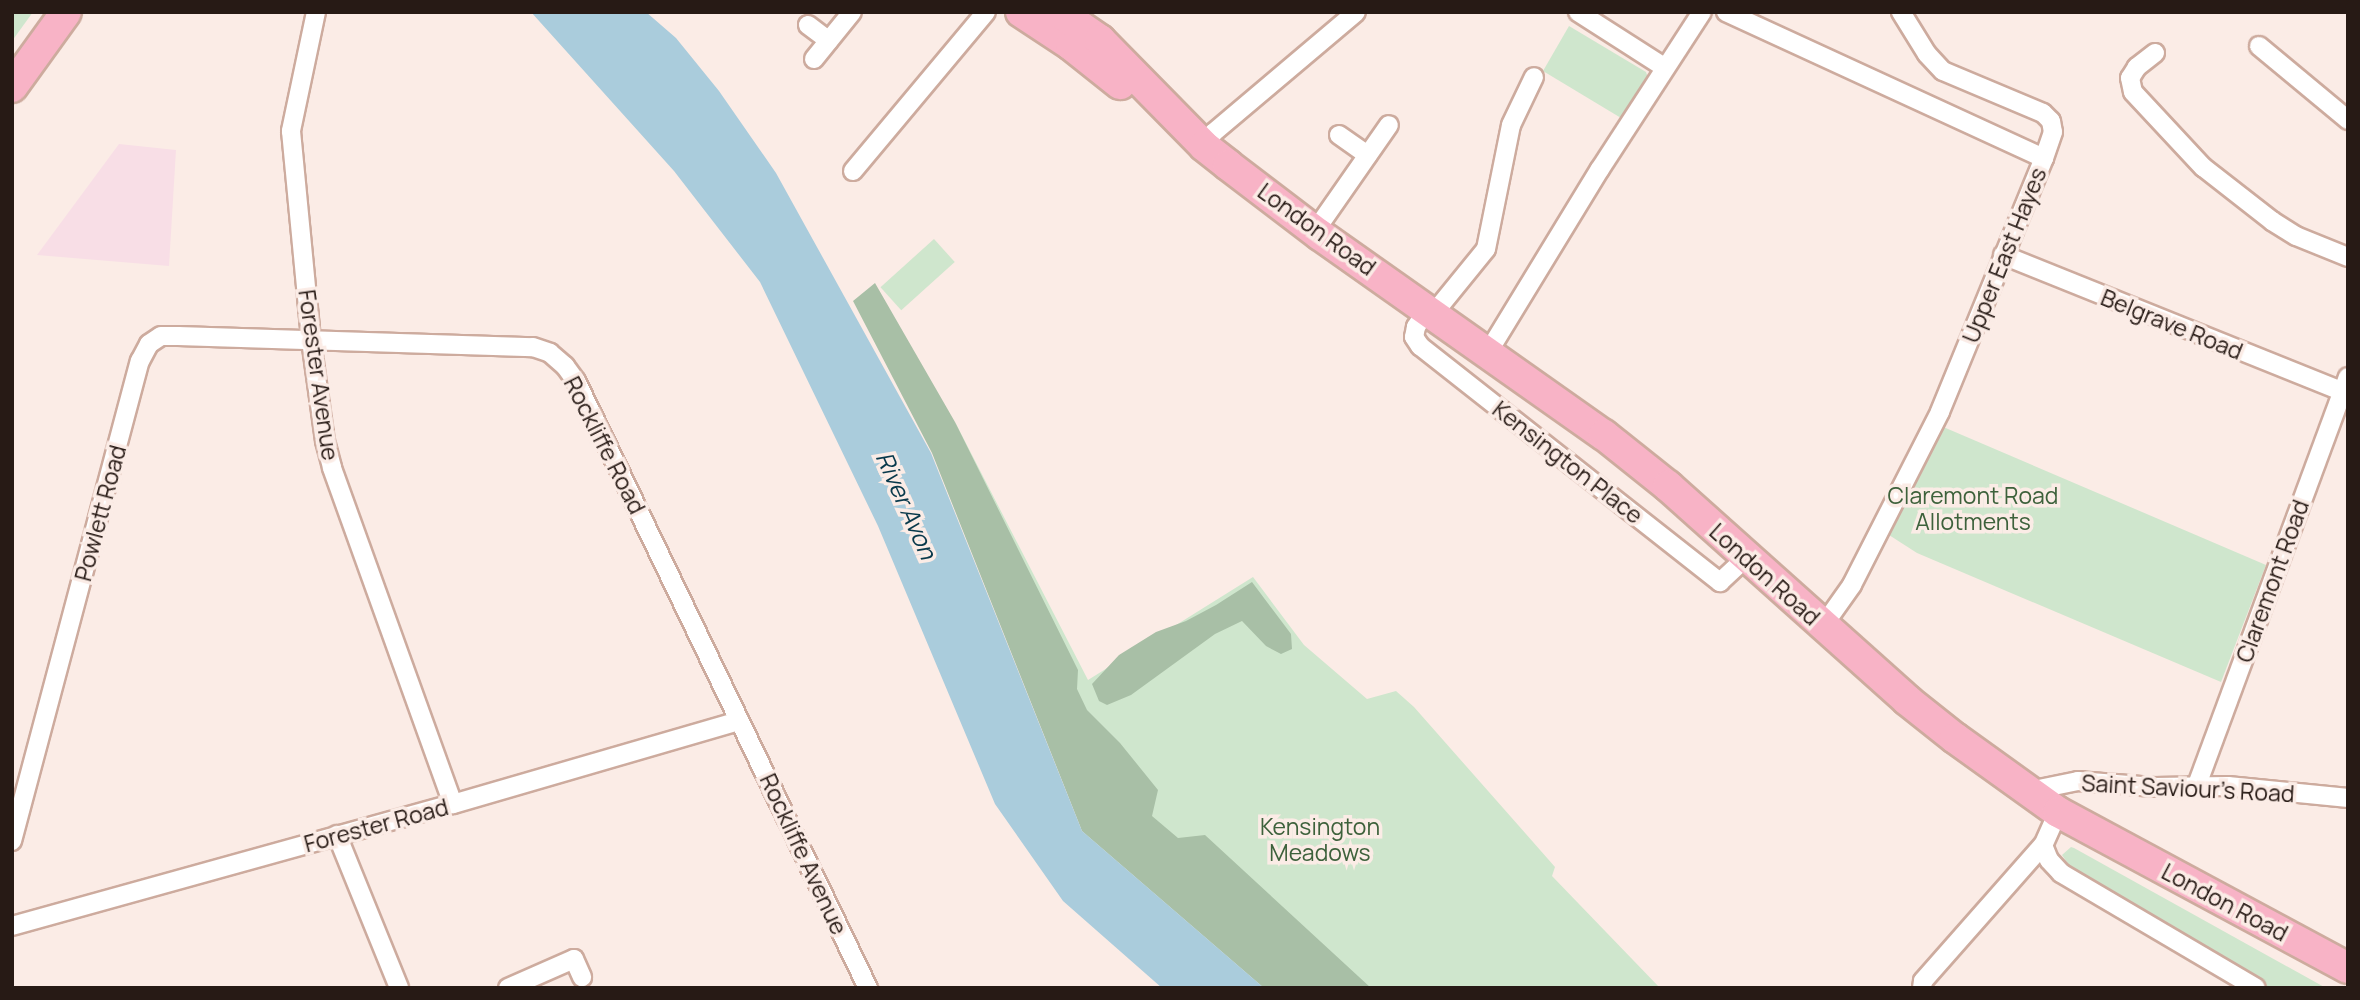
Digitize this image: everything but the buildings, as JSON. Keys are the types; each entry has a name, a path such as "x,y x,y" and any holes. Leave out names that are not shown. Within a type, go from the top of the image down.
{"highway":[{"path":"12,87 66,12"},
{"name":"London Road","path":"1021,12 1080,52 1172,127 1204,146 1315,231 1604,435 1668,486 1907,700 2058,812 2348,968"},
{"name":"London Road","path":"1059,12 1100,40 1204,146"}],"street":[{"name":"Forester Avenue","path":"316,12 291,131 311,340 332,468 453,804"},
{"path":"814,59 852,12"},
{"path":"853,171 986,12"},
{"path":"1204,146 1213,133 1356,12"},
{"path":"1578,12 1664,67"},
{"path":"1487,354 1664,67 1702,12"},
{"name":"Upper East Hayes","path":"1726,12 2044,158 1940,412 1852,585 1823,626"},
{"path":"1901,12 1927,54 1943,71 2043,113 2051,121 2053,132 2044,158"},
{"path":"808,25 829,41"},
{"path":"2259,46 2348,120"},
{"path":"2155,53 2137,66 2130,78 2133,92 2149,110 2203,167 2272,221 2296,236 2348,257"},
{"path":"1431,311 1486,249 1511,125 1534,76"},
{"path":"1315,231 1389,124"},
{"path":"1339,135 1368,155"},
{"name":"Belgrave Road","path":"2003,255 2346,388"},
{"name":"Kensington Place","path":"1431,311 1416,327 1414,337 1420,346 1720,582 1747,558"},
{"name":"Powlett Road","path":"12,841 140,361 149,344 161,336 311,340"},
{"name":"Rockliffe Road","path":"311,340 533,347 550,353 565,366 576,381 739,721"},
{"name":"Claremont Road","path":"2197,785 2346,388"},
{"name":"Forester Road","path":"12,926 453,804 739,721"},
{"name":"Rockliffe Avenue","path":"739,721 868,988"},
{"name":"Saint Saviour's Road","path":"2029,791 2073,781 2154,787 2197,785 2348,798"},
{"path":"1922,988 1923,981 2043,845 2058,812"},
{"path":"337,835 399,988"},
{"path":"2043,845 2049,860 2061,873 2256,988"},
{"path":"508,988 573,959 582,977"}],"shaded area":[{"path":"119,144 176,150 169,266 37,255"}],"green space":[{"path":"12,12 33,12 12,41"},
{"path":"1569,26 1646,72 1649,81 1626,121 1543,71"},
{"path":"934,239 955,262 901,310 880,287"},
{"path":"875,283 955,422 1078,670 1077,689 1087,710 1120,743 1158,790 1152,816 1178,838 1205,835 1371,988 1264,988 1082,831 932,453 853,301"},
{"name":"Kensington Meadows","path":"955,422 1088,680 1253,577 1304,645 1367,699 1396,691 1414,707 1555,867 1552,876 1660,988 1264,988 1082,831"},
{"name":"Claremont Road Allotments","path":"1941,426 2266,565 2221,682 1917,553 1889,535"},
{"path":"1252,582 1291,634 1292,649 1281,654 1266,646 1242,621 1215,634 1131,695 1107,705 1099,701 1092,684 1119,655 1156,632 1186,621 1216,605"},
{"path":"2071,847 2326,988 2268,988 2071,868 2062,855"}],"water":[{"name":"River Avon","path":"531,12 646,12 676,38 719,91 776,173 931,453 1082,831 1264,988 1162,988 1063,901 995,804 878,526 760,282 674,171"}]}
